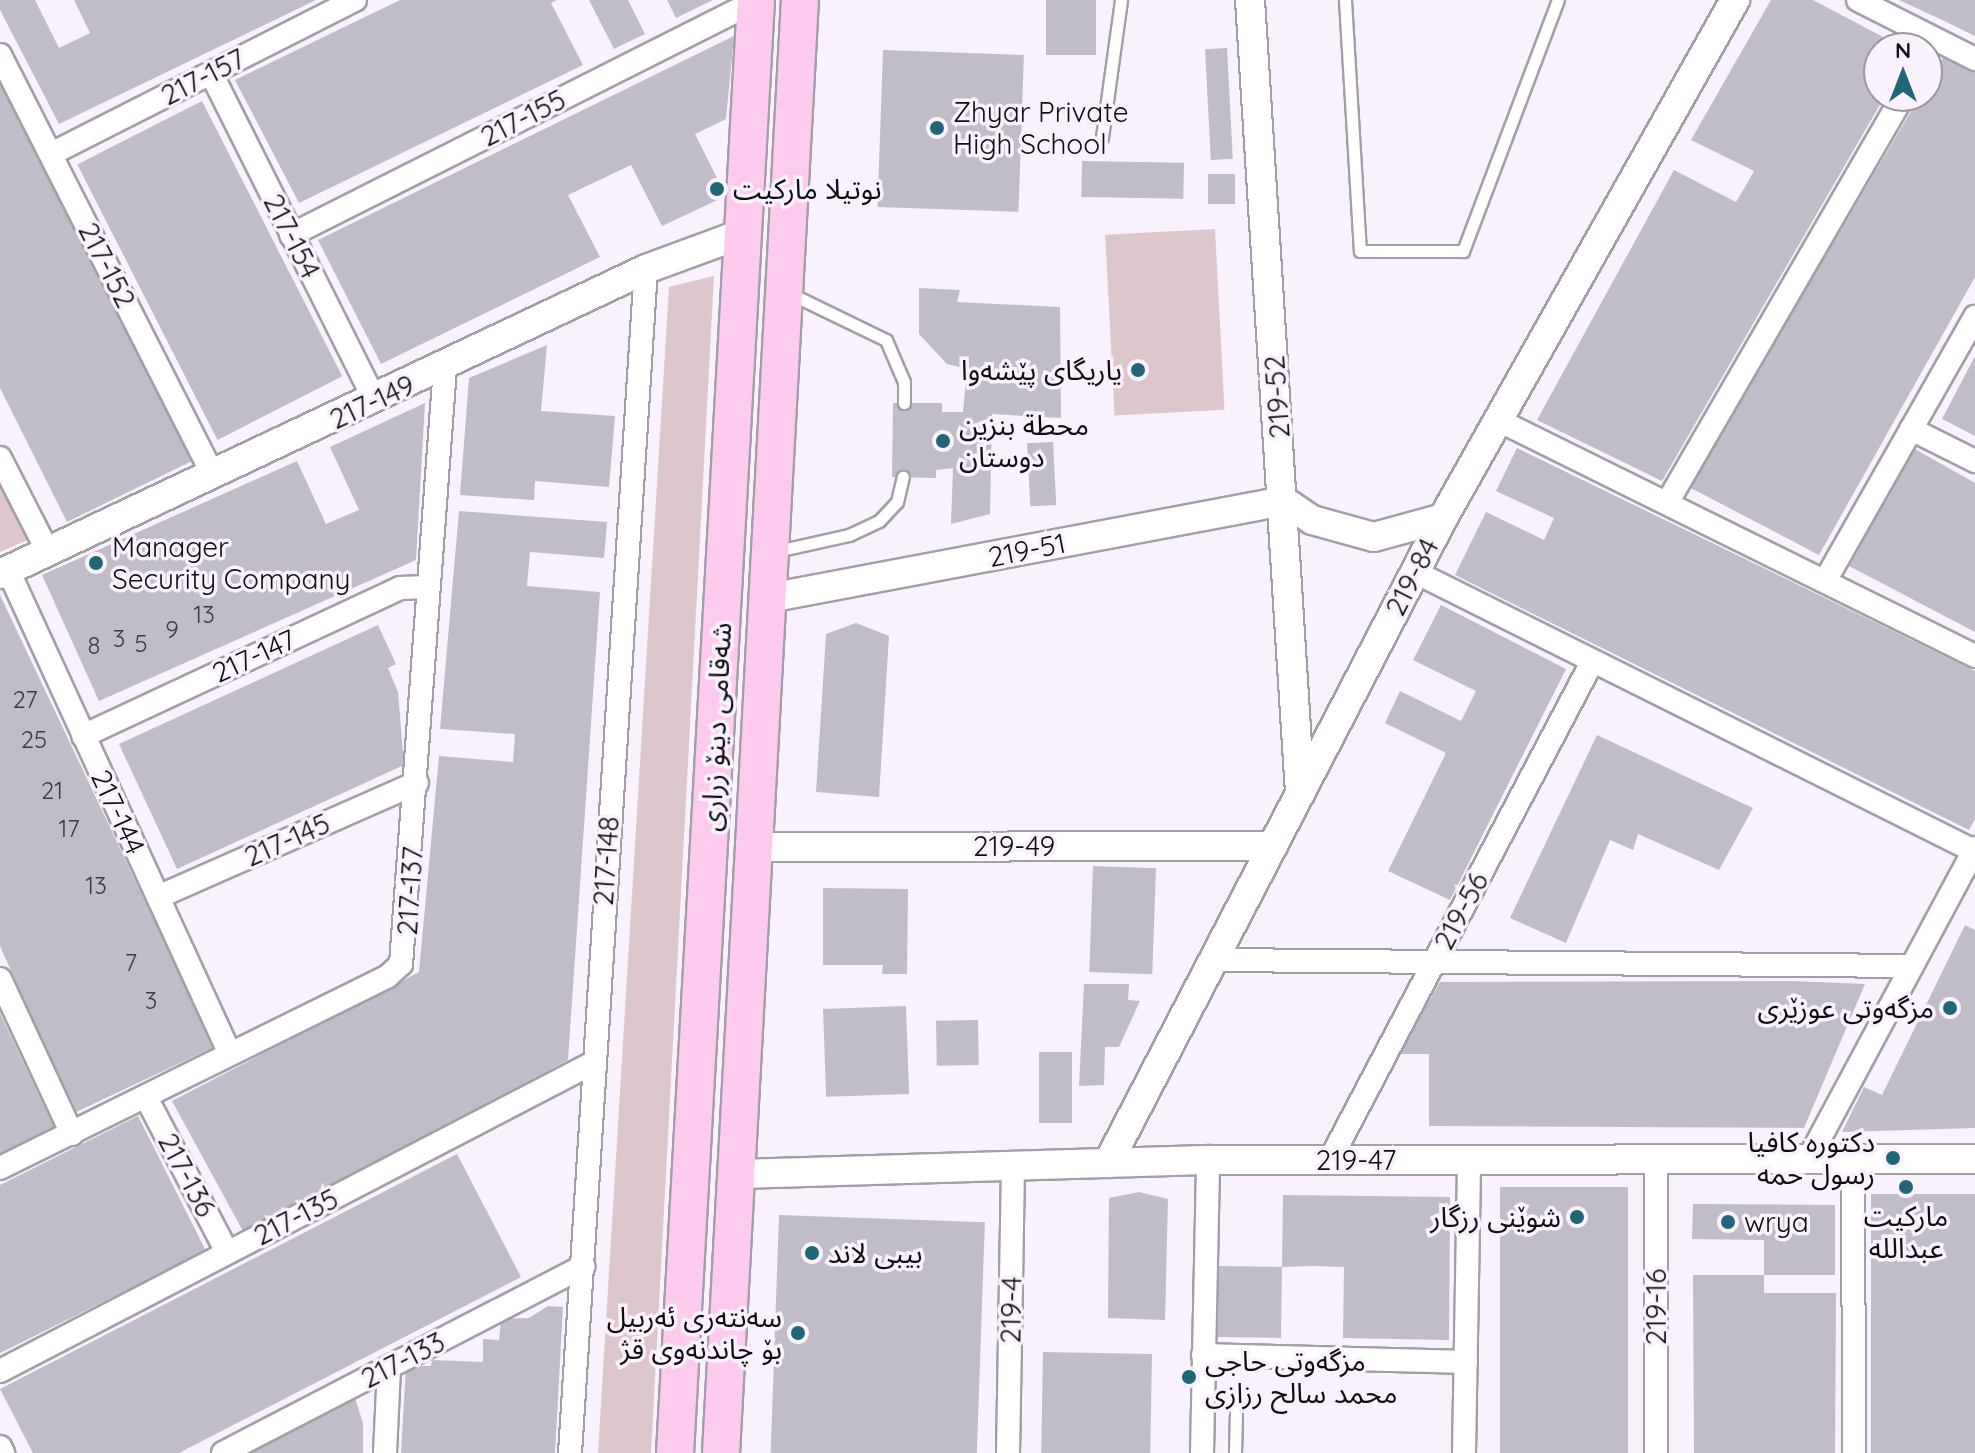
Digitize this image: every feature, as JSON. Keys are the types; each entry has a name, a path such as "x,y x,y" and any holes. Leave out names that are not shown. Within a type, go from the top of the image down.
{"main road":[{"name":"شەقامی دینۆ زراری","path":"721,1453 800,0"},
{"name":"شەقامی دینۆ زراری","path":"675,1453 756,3"}],"street":[{"name":"217-157","path":"51,154 355,0"},
{"name":"219-52","path":"1250,0 1284,501 1300,794"},
{"name":"219-84","path":"1108,1163 1443,518 1735,0"},
{"path":"1858,0 1907,32"},
{"name":"217-155","path":"291,235 756,3"},
{"path":"1943,51 1975,59"},
{"name":"217-152","path":"0,55 214,476"},
{"name":"217-154","path":"211,73 375,400"},
{"path":"1667,503 1894,112"},
{"name":"217-149","path":"4,572 445,368 646,269 744,233"},
{"name":"217-148","path":"570,1453 646,269"},
{"path":"1825,581 1975,317"},
{"name":"217-137","path":"0,1168 147,1099 230,1054 387,977 401,964 417,783 445,368"},
{"path":"1500,421 1975,656"},
{"path":"1911,429 1975,461"},
{"path":"0,458 48,552"},
{"path":"1284,501 1312,520 1374,537 1443,518"},
{"name":"219-51","path":"769,598 1284,501"},
{"name":"217-144","path":"4,572 230,1054"},
{"path":"1415,572 1974,850 1808,1160"},
{"name":"217-147","path":"83,736 400,588 428,587"},
{"name":"219-56","path":"1330,1160 1592,662"},
{"name":"217-145","path":"158,897 417,783"},
{"name":"219-49","path":"755,847 1273,846"},
{"path":"1214,960 1912,966"},
{"path":"0,979 72,1134"},
{"name":"217-135","path":"0,1371 593,1063"},
{"name":"217-136","path":"147,1099 227,1252"},
{"name":"219-47","path":"737,1174 1208,1160 1975,1159"},
{"path":"1202,1453 1208,1160"},
{"path":"1464,1453 1469,1160"},
{"path":"1853,1160 1854,1453"},
{"name":"219-16","path":"1656,1161 1656,1453"},
{"name":"219-4","path":"1008,1453 1013,1167"},
{"name":"217-133","path":"223,1453 583,1266"},
{"path":"1203,1355 1466,1362"},
{"path":"385,1453 389,1368"},
{"path":"0,1447 3,1453"}],"lane":[{"path":"1102,137 1121,0"},
{"path":"1345,0 1360,251 1463,251 1558,0"},
{"path":"785,291 886,340 904,382 904,403"},
{"path":"772,552 849,535 879,521 897,502 903,477"},
{"path":"1235,1453 1236,1411"}],"shaded area":[{"path":"1215,229 1224,410 1115,416 1105,235"},
{"path":"714,276 651,1453 598,1453 669,287"},
{"path":"0,473 32,538 0,552"}],"building":[{"path":"0,0 35,0 59,48 90,33 74,0 316,0 59,124 0,10"},
{"path":"400,0 557,0 551,3 583,65 299,203 235,80"},
{"path":"589,0 628,0 645,34 614,49"},
{"path":"667,0 713,0 676,18"},
{"path":"1046,0 1096,0 1096,55 1046,55"},
{"path":"1771,0 1813,0 1874,32 1863,32 1863,112 1876,112 1662,481 1537,420 1674,170 1736,202 1754,171 1691,140"},
{"path":"1899,0 1975,0 1975,36 1942,20"},
{"path":"734,36 726,119 695,134 726,196 662,226 631,165 568,195 600,257 381,364 318,240"},
{"path":"1227,48 1233,159 1211,160 1205,49"},
{"path":"883,50 1024,55 1018,212 878,207"},
{"path":"1943,58 1975,72 1975,277 1819,555 1689,487 1911,112 1943,112"},
{"path":"0,78 192,461 67,522 0,388"},
{"path":"202,101 342,376 218,440 77,165"},
{"path":"1082,161 1184,163 1183,199 1081,197"},
{"path":"1208,174 1235,174 1235,204 1208,204"},
{"path":"919,288 960,290 957,302 1060,307 1061,418 992,414 990,514 951,524 953,468 936,470 936,478 892,477 893,403 942,403 942,412 963,412 967,369 947,364 919,334"},
{"path":"547,345 541,411 615,416 609,487 535,481 534,500 460,495 469,378"},
{"path":"1975,356 1975,436 1942,419"},
{"path":"425,403 416,560 99,701 42,575 297,461 326,524 359,510 330,447"},
{"path":"1053,442 1056,505 1030,506 1027,443"},
{"path":"1517,448 1975,671 1975,819 1969,830 1455,575 1486,512 1544,540 1554,518 1496,491"},
{"path":"1915,449 1975,483 1975,632 1849,566"},
{"path":"459,511 607,522 604,558 530,552 527,586 600,592 568,1060 244,1233 172,1101 419,972 439,756 513,762 515,734 440,729"},
{"path":"0,595 214,1047 74,1113 0,946"},
{"path":"1441,605 1566,669 1450,900 1388,871 1446,753 1385,723 1400,691 1461,721 1476,691 1413,660"},
{"path":"856,623 889,636 879,797 816,792 826,634"},
{"path":"378,625 396,664 388,668 398,692 404,765 177,869 119,744"},
{"path":"1597,735 1753,808 1719,870 1638,834 1633,850 1610,840 1566,943 1510,918"},
{"path":"1093,866 1156,868 1152,974 1089,972"},
{"path":"823,888 908,889 907,974 882,974 883,965 823,965"},
{"name":"مزگه‌وتی عوزێری","path":"1965,925 1975,930 1975,1128 1842,1132 1864,1087 1882,1095"},
{"path":"1791,981 1865,984 1804,1128 1429,1126 1429,1054 1399,1054 1440,982"},
{"path":"1084,984 1129,984 1128,1000 1140,1001 1119,1047 1105,1047 1104,1085 1079,1086"},
{"path":"906,1006 909,1094 826,1097 823,1009"},
{"path":"0,1013 55,1129 0,1155"},
{"path":"978,1020 979,1065 937,1066 936,1021"},
{"path":"1039,1052 1072,1052 1072,1123 1039,1123"},
{"path":"138,1116 206,1251 0,1353 0,1185"},
{"path":"457,1154 521,1277 179,1453 33,1453 0,1389"},
{"path":"1500,1187 1628,1187 1628,1453 1500,1453"},
{"path":"1139,1192 1168,1199 1165,1320 1108,1318 1109,1198"},
{"path":"1871,1194 1975,1194 1975,1453 1871,1453"},
{"path":"1283,1195 1450,1197 1449,1340 1343,1338 1344,1267 1282,1267"},
{"path":"1693,1204 1835,1205 1835,1275 1764,1275 1764,1240 1692,1239"},
{"path":"779,1215 985,1222 977,1453 771,1453"},
{"path":"1218,1266 1282,1267 1281,1338 1217,1337"},
{"path":"1693,1275 1764,1275 1764,1293 1836,1293 1835,1453 1694,1453"},
{"path":"548,1306 563,1307 555,1453 401,1453 406,1366 431,1366 432,1360 483,1362 483,1339 499,1340 501,1319 529,1318"},
{"path":"1043,1352 1152,1354 1150,1453 1041,1453"},
{"path":"354,1395 363,1423 363,1453 246,1453"}],"place":[{"name":"Zhyar Private High School","path":"937,128"},
{"name":"نوتیلا مارکیت","path":"717,189"},
{"name":"یاریگای پێشەوا","path":"1138,370"},
{"name":"محطة بنزين دوستان","path":"943,441"},
{"name":"Manager Security Company","path":"96,563"},
{"name":"مزگه‌وتی عوزێری","path":"1950,1008"},
{"name":"دکتورە کافیا رسول حمە","path":"1893,1158"},
{"name":"ماركيت عبدالله","path":"1906,1187"},
{"name":"شوێنی رزگار","path":"1577,1217"},
{"name":"wrya","path":"1728,1222"},
{"name":"بيبى لاند","path":"812,1253"},
{"name":"سەنتەری ئەربیل بۆ چاندنەوی قژ","path":"798,1333"},
{"name":"مزگەوتی حاجی محمد سالح رزازی","path":"1189,1377"}]}
